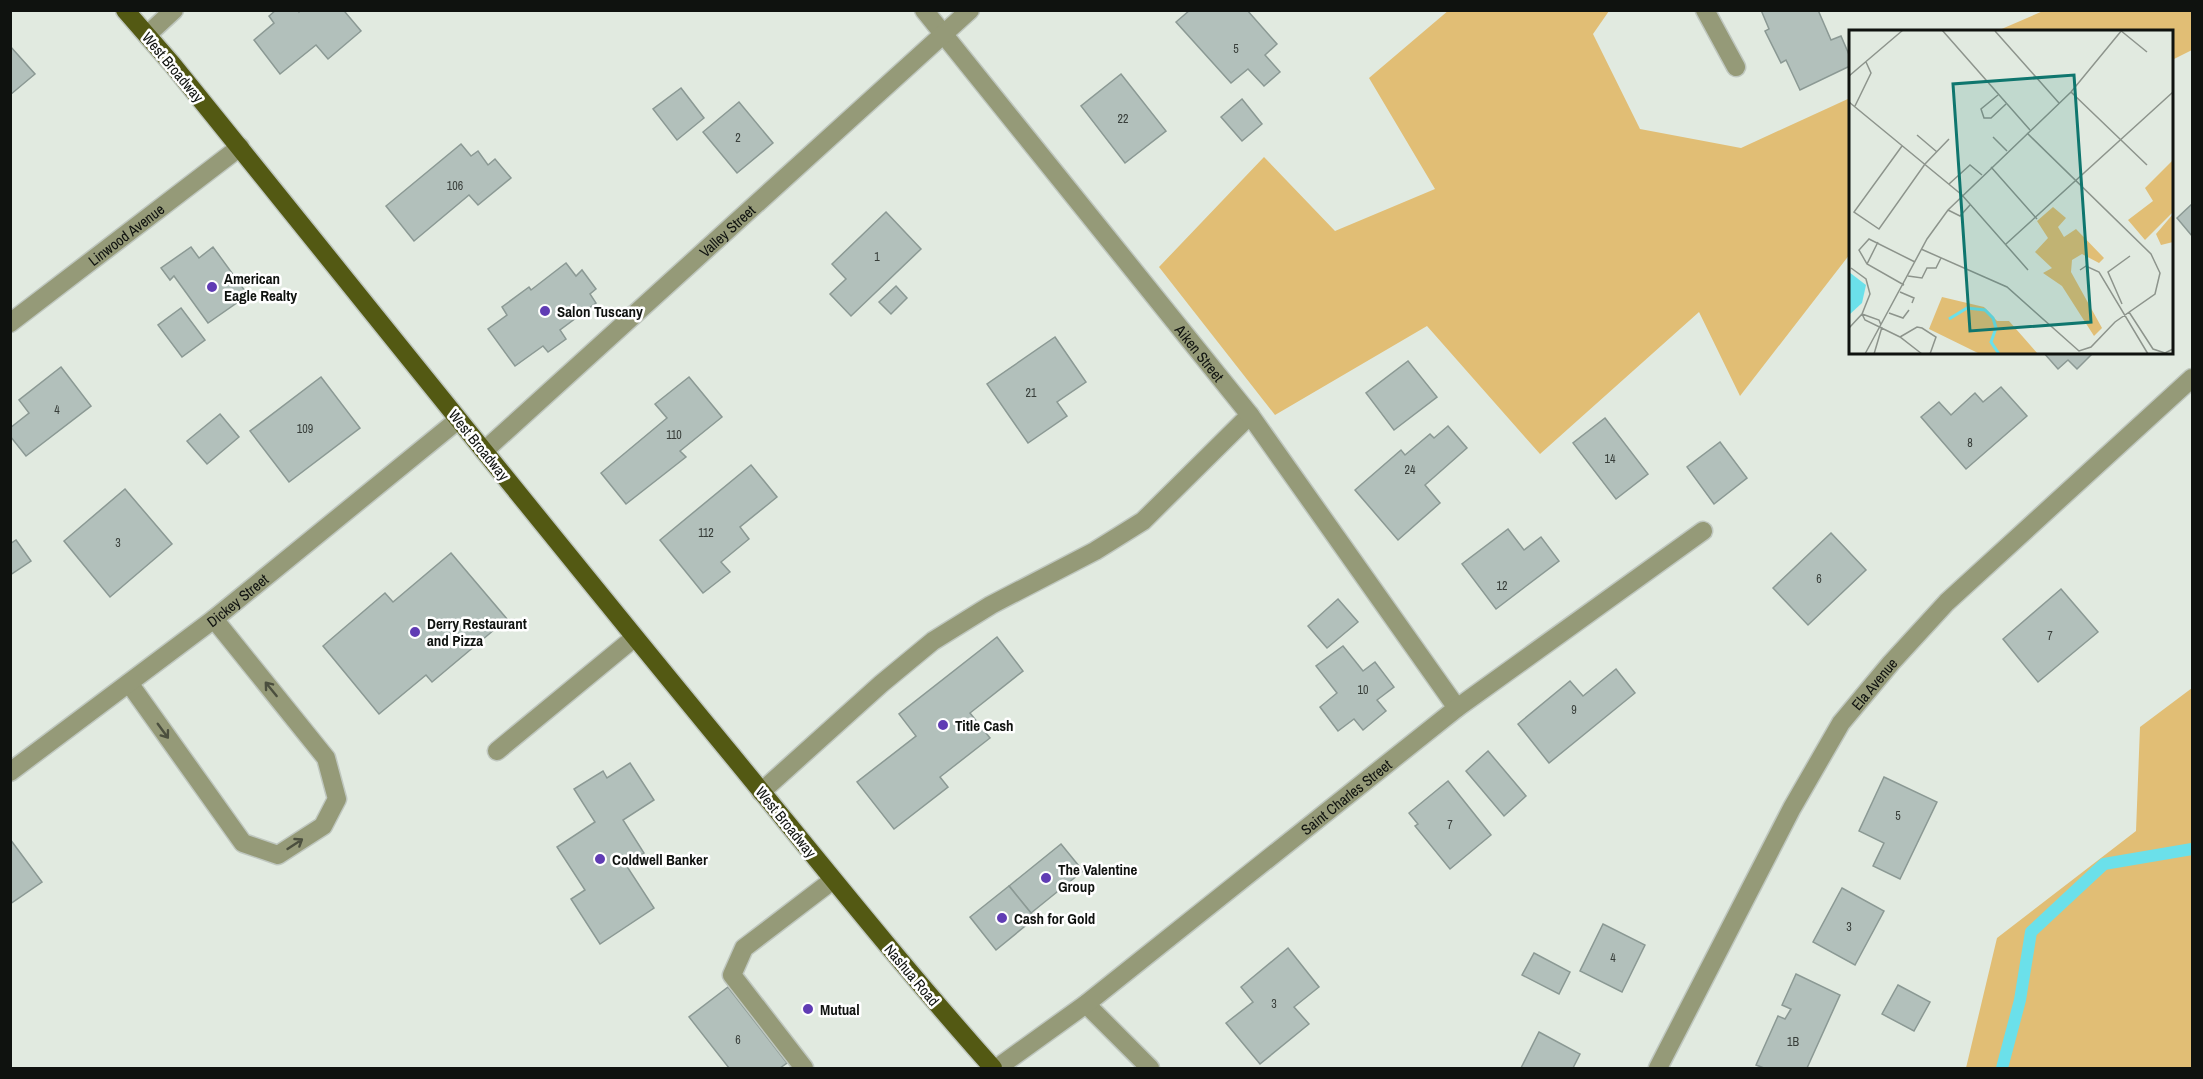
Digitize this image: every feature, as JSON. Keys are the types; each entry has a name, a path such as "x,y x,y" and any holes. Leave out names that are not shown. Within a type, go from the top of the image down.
{"main road":[{"name":"West Broadway","path":"125,10 240,147 634,638 833,880"},
{"name":"Nashua Road","path":"833,880 936,1005 995,1068"}],"street":[{"path":"147,35 174,10"},
{"name":"Aiken Street","path":"924,10 1250,415 1457,708"},
{"name":"Valley Street","path":"484,451 970,10"},
{"path":"1705,10 1736,67"},
{"name":"Linwood Avenue","path":"10,323 240,147"},
{"name":"Ela Avenue","path":"1658,1068 1792,808 1841,723 1890,663 1947,602 2193,378"},
{"path":"761,792 881,684 933,641 991,606 1095,551 1143,521 1250,415"},
{"name":"Dickey Street","path":"10,772 214,619 458,420"},
{"name":"Saint Charles Street","path":"995,1068 1086,1004 1457,708 1703,531"},
{"path":"129,683 243,843 278,855 323,826 338,799 326,758 214,619"},
{"path":"498,751 634,638"},
{"path":"804,1068 732,975 744,948 833,880"},
{"path":"1086,1004 1150,1068"}],"shaded area":[{"path":"1449,10 1609,11 1593,34 1640,129 1741,148 1849,98 1849,255 1740,396 1699,312 1540,454 1427,326 1275,415 1159,267 1264,157 1335,231 1435,189 1369,78"},
{"path":"2043,11 2192,11 2192,50 2173,60 2173,30 1999,30"},
{"path":"2192,688 2192,1068 1966,1068 1997,938 2136,831 2140,727"}],"building":[{"path":"276,10 298,10 299,12 301,10 346,10 345,12 361,31 328,59 316,45 280,74 254,40 274,23 269,16"},
{"path":"1190,10 1247,10 1277,44 1265,55 1280,72 1264,86 1248,69 1231,83 1176,22"},
{"path":"1761,10 1818,10 1831,40 1841,36 1849,55 1849,66 1800,90 1786,60 1781,63 1765,31 1769,29"},
{"path":"10,46 35,74 10,95"},
{"path":"1121,74 1166,131 1125,163 1081,106"},
{"path":"681,88 704,118 677,140 653,109"},
{"path":"1242,99 1262,124 1242,141 1221,117"},
{"path":"739,102 773,143 737,173 703,132"},
{"path":"461,144 471,156 478,151 488,165 495,159 511,178 478,205 469,195 414,241 386,206"},
{"path":"2192,204 2192,236 2177,218"},
{"path":"886,212 921,249 851,316 830,294 846,279 832,264"},
{"name":"American Eagle Realty","path":"191,247 199,258 213,247 248,295 208,323 174,276 170,280 161,268"},
{"name":"Salon Tuscany","path":"566,263 576,276 582,270 596,289 590,294 596,303 560,330 566,339 548,352 543,346 515,366 488,329 507,315 502,307 529,287 531,290"},
{"path":"896,286 907,298 891,314 879,302"},
{"path":"181,308 205,340 182,357 158,325"},
{"path":"1055,337 1086,382 1057,402 1067,416 1028,443 987,384"},
{"path":"2045,354 2092,354 2077,369 2068,360 2058,369"},
{"path":"1408,361 1437,397 1394,430 1366,393"},
{"path":"61,367 91,406 26,456 10,436 10,428 29,413 19,400"},
{"path":"321,377 360,428 289,482 250,431"},
{"path":"689,377 722,417 680,451 686,457 626,504 601,473 667,418 655,404"},
{"path":"2001,387 2027,416 1966,469 1921,417 1939,402 1951,415 1975,393 1983,402"},
{"path":"220,414 239,437 207,464 187,441"},
{"path":"1605,418 1648,474 1616,499 1573,443"},
{"path":"1448,426 1467,448 1425,485 1440,503 1398,540 1355,490 1401,450 1405,455 1430,434 1434,438"},
{"path":"1720,442 1747,478 1714,504 1687,467"},
{"path":"751,465 777,497 740,527 749,539 721,562 730,572 703,593 660,540"},
{"path":"125,489 172,544 110,597 64,541"},
{"path":"1508,529 1524,550 1541,537 1559,561 1496,609 1462,564"},
{"path":"1831,533 1866,570 1808,625 1773,588"},
{"path":"16,540 31,561 10,575 10,544"},
{"name":"Derry Restaurant and Pizza","path":"451,553 507,619 432,682 426,675 379,714 323,646 385,593 393,602"},
{"path":"2061,589 2098,632 2038,682 2003,639"},
{"path":"1338,599 1358,622 1327,648 1308,626"},
{"name":"Title Cash","path":"997,637 1023,671 970,713 990,738 940,777 948,787 894,829 857,782 916,736 899,714"},
{"path":"1343,646 1363,671 1375,662 1394,687 1377,700 1386,711 1363,730 1354,719 1338,731 1320,707 1337,693 1316,666"},
{"path":"1616,669 1635,693 1549,763 1518,724 1570,681 1583,696"},
{"path":"1488,751 1526,796 1504,816 1466,771"},
{"name":"Coldwell Banker","path":"630,763 654,800 623,820 644,853 626,865 654,908 600,944 571,899 585,890 557,847 595,822 574,789 603,771 607,778"},
{"path":"1884,777 1937,802 1900,879 1873,866 1884,843 1859,831"},
{"path":"1448,781 1491,835 1450,869 1415,826 1418,824 1409,813"},
{"path":"10,839 42,882 10,904"},
{"name":"The Valentine Group","path":"1061,844 1083,871 1031,913 1009,886"},
{"name":"Cash for Gold","path":"1009,886 1035,918 996,950 970,917"},
{"path":"1842,888 1884,911 1855,965 1813,942"},
{"path":"1603,924 1645,945 1622,992 1580,971"},
{"path":"1288,948 1319,987 1294,1007 1309,1024 1260,1064 1226,1023 1253,1002 1241,987"},
{"path":"1534,953 1570,972 1559,994 1522,975"},
{"path":"1796,974 1840,995 1807,1068 1764,1068 1756,1065 1778,1016 1785,1019 1791,1009 1782,1005"},
{"path":"1898,985 1930,1002 1914,1031 1882,1014"},
{"path":"728,987 787,1063 780,1068 729,1068 689,1017"},
{"path":"1539,1032 1580,1054 1573,1068 1521,1068"}],"waterway":[{"path":"2002,1068 2020,1000 2031,932 2104,864 2192,849"}],"place":[{"name":"American Eagle Realty","path":"212,287"},
{"name":"Salon Tuscany","path":"545,311"},
{"name":"Derry Restaurant and Pizza","path":"415,632"},
{"name":"Title Cash","path":"943,725"},
{"name":"Coldwell Banker","path":"600,859"},
{"name":"The Valentine Group","path":"1046,878"},
{"name":"Cash for Gold","path":"1002,918"},
{"name":"Mutual","path":"808,1009"}]}
